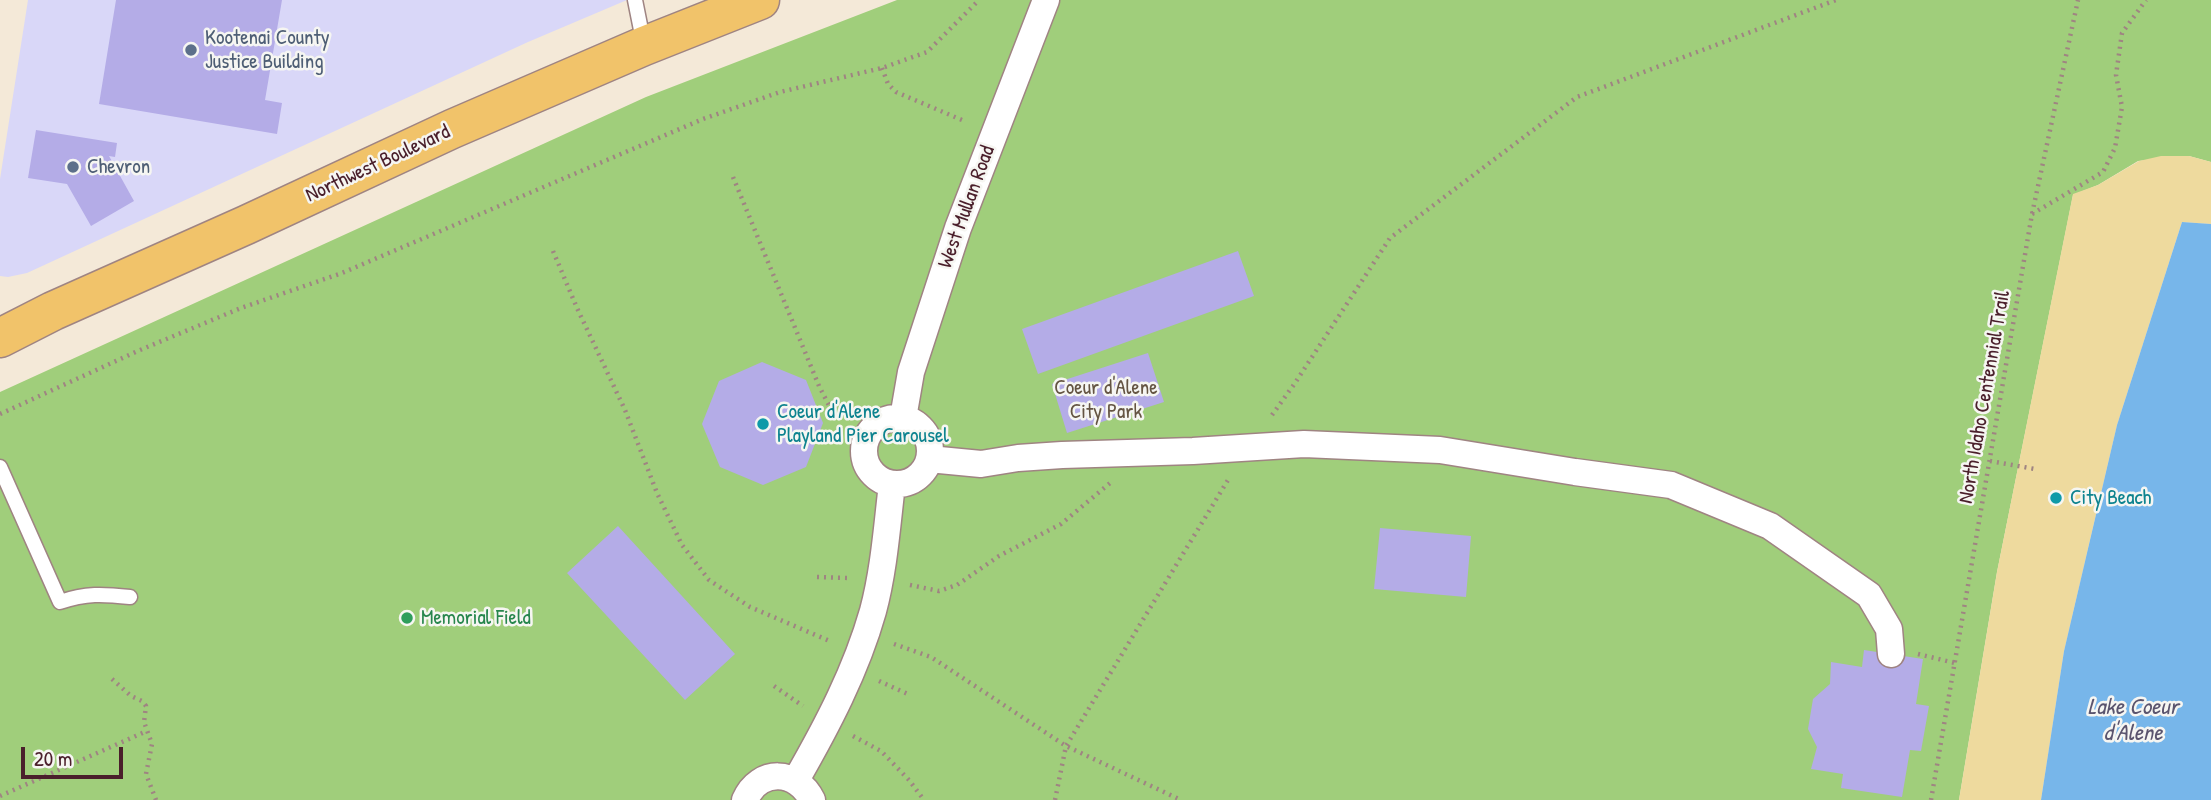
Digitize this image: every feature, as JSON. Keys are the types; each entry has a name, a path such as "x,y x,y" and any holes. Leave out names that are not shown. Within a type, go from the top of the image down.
{"main road":[{"name":"Northwest Boulevard","path":"0,338 53,311 452,129 644,46 760,0"}],"street":[{"name":"West Mullan Road","path":"903,418 911,372 950,251 1046,0"},
{"path":"903,418 921,427 930,447 929,459 926,468 912,481 892,484 882,481 866,466 863,445 867,434 882,420 903,418"},
{"path":"929,459 981,464 1062,455 1304,444 1440,450 1671,485 1770,526 1869,595 1889,629 1891,654"},
{"path":"745,800 752,787 773,776 785,776 804,790 844,692 873,610 892,484"}],"lane":[{"path":"635,0 644,46"},
{"path":"0,467 60,602 81,595 130,597"}],"path":[{"path":"0,414 178,334 241,308 342,273 703,119 780,92 882,68 927,52 979,0"},
{"path":"1055,800 1066,746 1248,447 1295,383 1390,238 1577,97 1836,0"},
{"name":"North Idaho Centennial Trail","path":"1931,800 2032,214 2078,0"},
{"path":"2032,214 2103,172 2115,148 2122,107 2116,75 2122,33 2146,0"},
{"path":"882,68 888,84 896,92 962,120"},
{"path":"733,177 819,386 834,415"},
{"path":"553,251 625,410 657,494 682,545 709,580 750,607 839,645"},
{"path":"905,583 939,591 957,585 999,556 1060,524 1149,452"},
{"path":"1990,461 2035,469"},
{"path":"817,577 857,578"},
{"path":"888,641 931,657 1066,746 1181,800"},
{"path":"873,675 877,681 910,695"},
{"path":"112,679 146,706 144,722 152,744 146,774 156,800"},
{"path":"774,687 809,710"},
{"path":"0,796 147,730"},
{"path":"846,732 881,751 924,800"}],"shaded area":[{"path":"28,0 627,0 528,42 27,273 8,277 0,276 0,179"}],"green space":[{"name":"Coeur d'Alene City Park","path":"897,0 2211,0 2211,162 2189,156 2138,161 2098,185 2073,195 1997,572 1959,800 0,800 0,392 646,97"}],"sand":[{"name":"City Beach","path":"2161,156 2189,156 2211,162 2211,224 2182,222 2117,425 2064,651 2041,800 1959,800 1997,572 2073,194 2098,185 2139,161"}],"water":[{"name":"Lake Coeur d'Alene","path":"2182,222 2211,224 2211,800 2041,800 2064,651 2117,425"}],"building":[{"name":"Kootenai County Justice Building","path":"116,0 282,0 265,100 282,103 277,134 99,104"},
{"name":"Chevron","path":"36,130 117,143 115,157 109,156 134,201 91,226 67,184 28,178"},
{"path":"1238,251 1254,296 1038,374 1022,329"},
{"path":"1148,353 1164,402 1067,433 1052,384"},
{"name":"Coeur d'Alene Playland Pier Carousel","path":"762,362 806,380 823,423 806,467 763,485 720,467 702,424 719,381"},
{"path":"618,526 735,654 685,700 567,573"},
{"path":"1380,528 1471,536 1466,597 1374,589"},
{"path":"1864,650 1923,659 1916,704 1929,706 1921,751 1910,750 1902,797 1841,788 1843,774 1811,769 1817,747 1808,729 1813,699 1830,684 1831,662 1862,667"}],"place":[{"name":"Kootenai County Justice Building","path":"191,50"},
{"name":"Chevron","path":"73,167"},
{"name":"Coeur d'Alene Playland Pier Carousel","path":"763,424"},
{"name":"City Beach","path":"2056,498"},
{"name":"Memorial Field","path":"407,618"}]}
